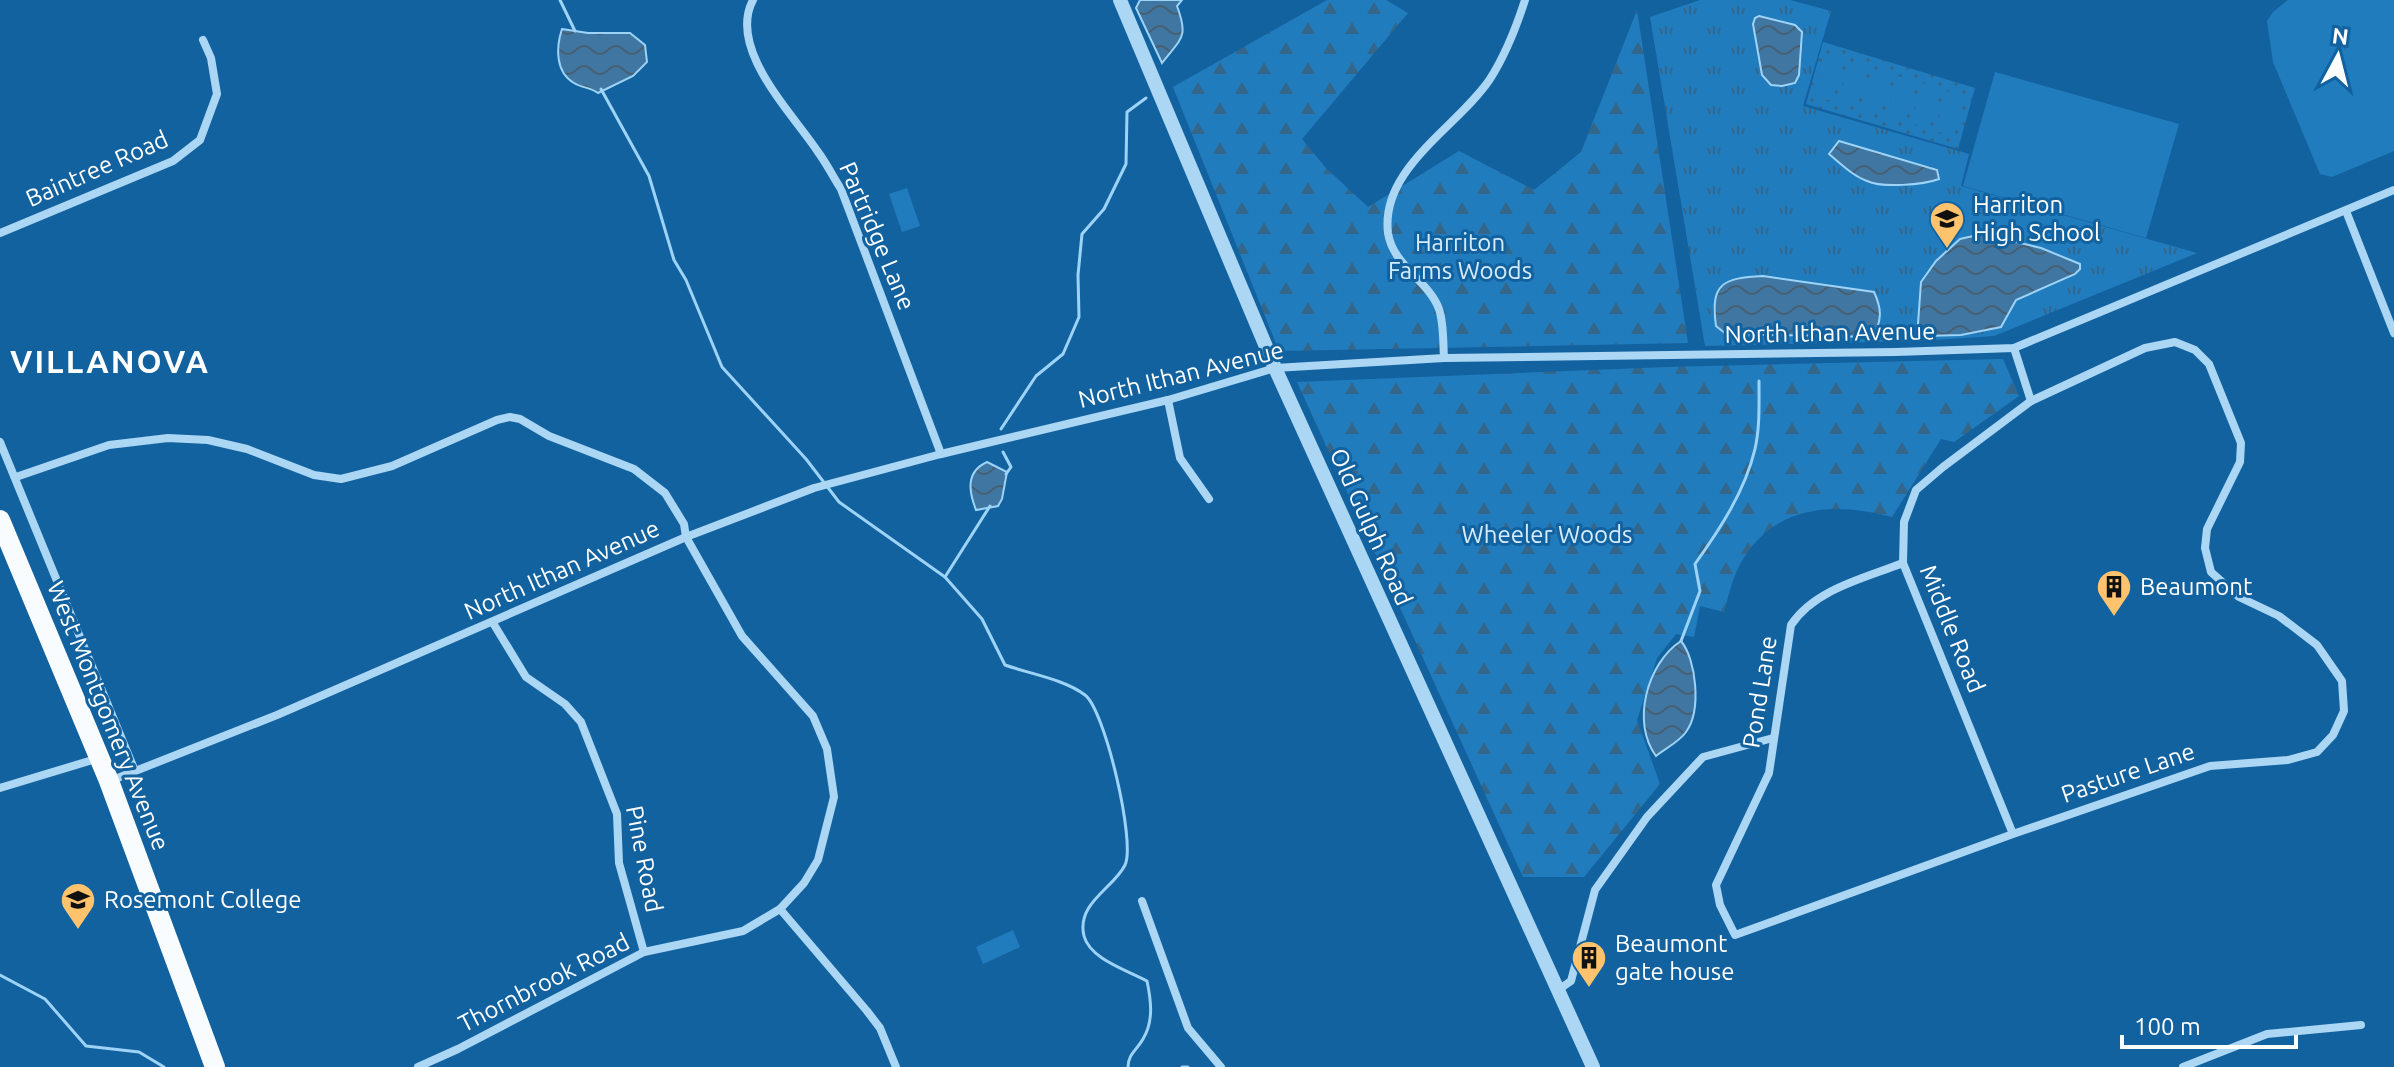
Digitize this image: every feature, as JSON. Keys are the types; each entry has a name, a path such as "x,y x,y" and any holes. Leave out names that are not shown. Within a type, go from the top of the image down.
{"main road":[{"name":"West Montgomery Avenue","path":"0,520 12,558 100,758 215,1067"}],"street":[{"name":"Partridge Lane","path":"753,0 749,7 748,39 765,79 820,154 841,189 941,454"},
{"name":"Old Gulph Road","path":"1120,0 1275,368 1593,1067"},
{"path":"1444,358 1439,310 1431,296 1400,262 1388,235 1389,208 1397,181 1489,80 1514,35 1525,0"},
{"name":"Baintree Road","path":"0,233 173,161 200,140 217,94 211,58 203,40"},
{"name":"North Ithan Avenue","path":"109,781 277,715 686,537 814,488 941,454 1168,400 1275,368 1444,358 2014,348 2394,190"},
{"path":"2346,211 2394,333"},
{"name":"Pasture Lane","path":"1716,885 1720,905 1735,935 2210,766 2288,760 2317,752 2333,735 2344,711 2342,681 2317,645 2279,616 2239,597 2211,572 2205,548 2207,529 2240,462 2241,443 2209,364 2195,350 2175,342 2145,348 2031,401"},
{"path":"2014,348 2031,401"},
{"path":"1168,400 1180,458 1209,499"},
{"name":"Middle Road","path":"2013,834 1903,563 1904,522 1916,490 2031,401"},
{"name":"Thornbrook Road","path":"16,477 109,445 168,438 208,440 247,449 314,475 341,479 392,466 510,417 520,419 549,436 634,469 665,493 742,636 813,716 827,749 834,797 826,834 813,871 780,909 743,931 644,952 418,1067"},
{"name":"West Montgomery Avenue","path":"0,442 135,771"},
{"name":"Pond Lane","path":"1716,885 1769,773 1791,625 1800,611 1821,596 1903,563"},
{"name":"Pine Road","path":"493,623 526,677 565,704 581,722 617,814 619,863 644,952"},
{"path":"1558,990 1571,981 1595,890 1647,817 1703,757 1773,738"},
{"path":"0,788 100,758"},
{"path":"1142,901 1188,1028 1221,1067"},
{"path":"780,909 880,1028 896,1067"},
{"path":"2183,1067 2267,1034 2361,1025"}],"green space":[{"name":"Harriton Farms Woods","path":"1327,0 1386,0 1408,13 1302,139 1326,168 1368,207 1459,151 1534,190 1581,152 1637,10 1688,343 1279,351 1173,87"},
{"path":"1700,0 1790,0 1831,11 1803,106 1969,154 1961,186 2197,253 1994,336 1705,346 1650,17"},
{"path":"2288,0 2394,0 2394,151 2332,177 2320,174 2273,62 2267,21"},
{"path":"1823,42 1975,88 1958,149 1806,104"},
{"path":"1825,55 1844,61 1832,101 1813,95"},
{"path":"1850,62 1869,67 1857,107 1838,102"},
{"path":"1873,69 1892,74 1880,114 1861,109"},
{"path":"1995,72 2179,124 2146,238 1963,186"},
{"path":"1898,76 1917,82 1905,122 1886,116"},
{"path":"1923,83 1941,89 1929,129 1911,123"},
{"path":"1947,91 1966,96 1954,136 1935,131"},
{"path":"907,188 920,226 902,232 889,194"},
{"name":"Wheeler Woods","path":"2003,359 2019,396 1954,442 1941,439 1892,517 1829,509 1790,518 1773,527 1743,559 1724,612 1700,606 1694,637 1676,634 1657,658 1637,720 1660,784 1584,877 1523,877 1297,382 1668,367"},
{"path":"1013,930 1020,947 983,964 976,947"}],"water":[{"path":"1140,0 1182,0 1177,6 1183,32 1162,63 1136,8"},
{"path":"1759,16 1795,25 1802,32 1799,75 1795,83 1771,85 1762,75 1753,24"},
{"path":"562,29 588,33 630,33 645,45 647,62 633,76 598,93 574,83 563,72 558,51"},
{"path":"1839,141 1937,170 1939,179 1903,185 1867,181 1829,154"},
{"path":"1982,234 2041,248 2080,264 2080,269 2016,300 2001,327 1961,335 1925,336 1918,324 1921,282 1936,261 1960,239"},
{"path":"1763,276 1874,292 1880,314 1873,337 1726,334 1716,326 1715,300 1718,292 1729,281"},
{"path":"987,462 1007,472 1002,499 998,506 976,510 971,490 972,477"},
{"path":"1681,641 1693,672 1694,711 1683,736 1656,756 1645,727 1646,694 1659,664"}],"waterway":[{"path":"560,0 575,31"},
{"path":"601,89 649,176 674,260 686,280 722,367 806,459 839,502 945,577 982,619 1005,665 1077,689 1093,706 1117,777 1127,852 1120,873 1085,914 1084,936 1101,957 1147,981 1149,1025 1131,1055 1128,1067"},
{"path":"1001,429 1036,376 1063,354 1079,317 1078,275 1082,234 1104,209 1126,164 1127,112 1146,98"},
{"path":"1681,641 1700,591 1695,564 1731,509 1751,465 1758,432 1759,381"},
{"path":"1003,452 1011,467 1006,474"},
{"path":"945,577 990,506"},
{"path":"0,975 45,999 86,1046 139,1052 164,1067"},
{"path":"1182,1067 1188,1067"}],"place":[{"name":"Harriton High School","path":"1947,250"},
{"name":"Beaumont","path":"2114,618"},
{"name":"Rosemont College","path":"78,931"},
{"name":"Beaumont gate house","path":"1589,989"}],"district":[{"name":"VILLANOVA","path":"110,362"}]}
